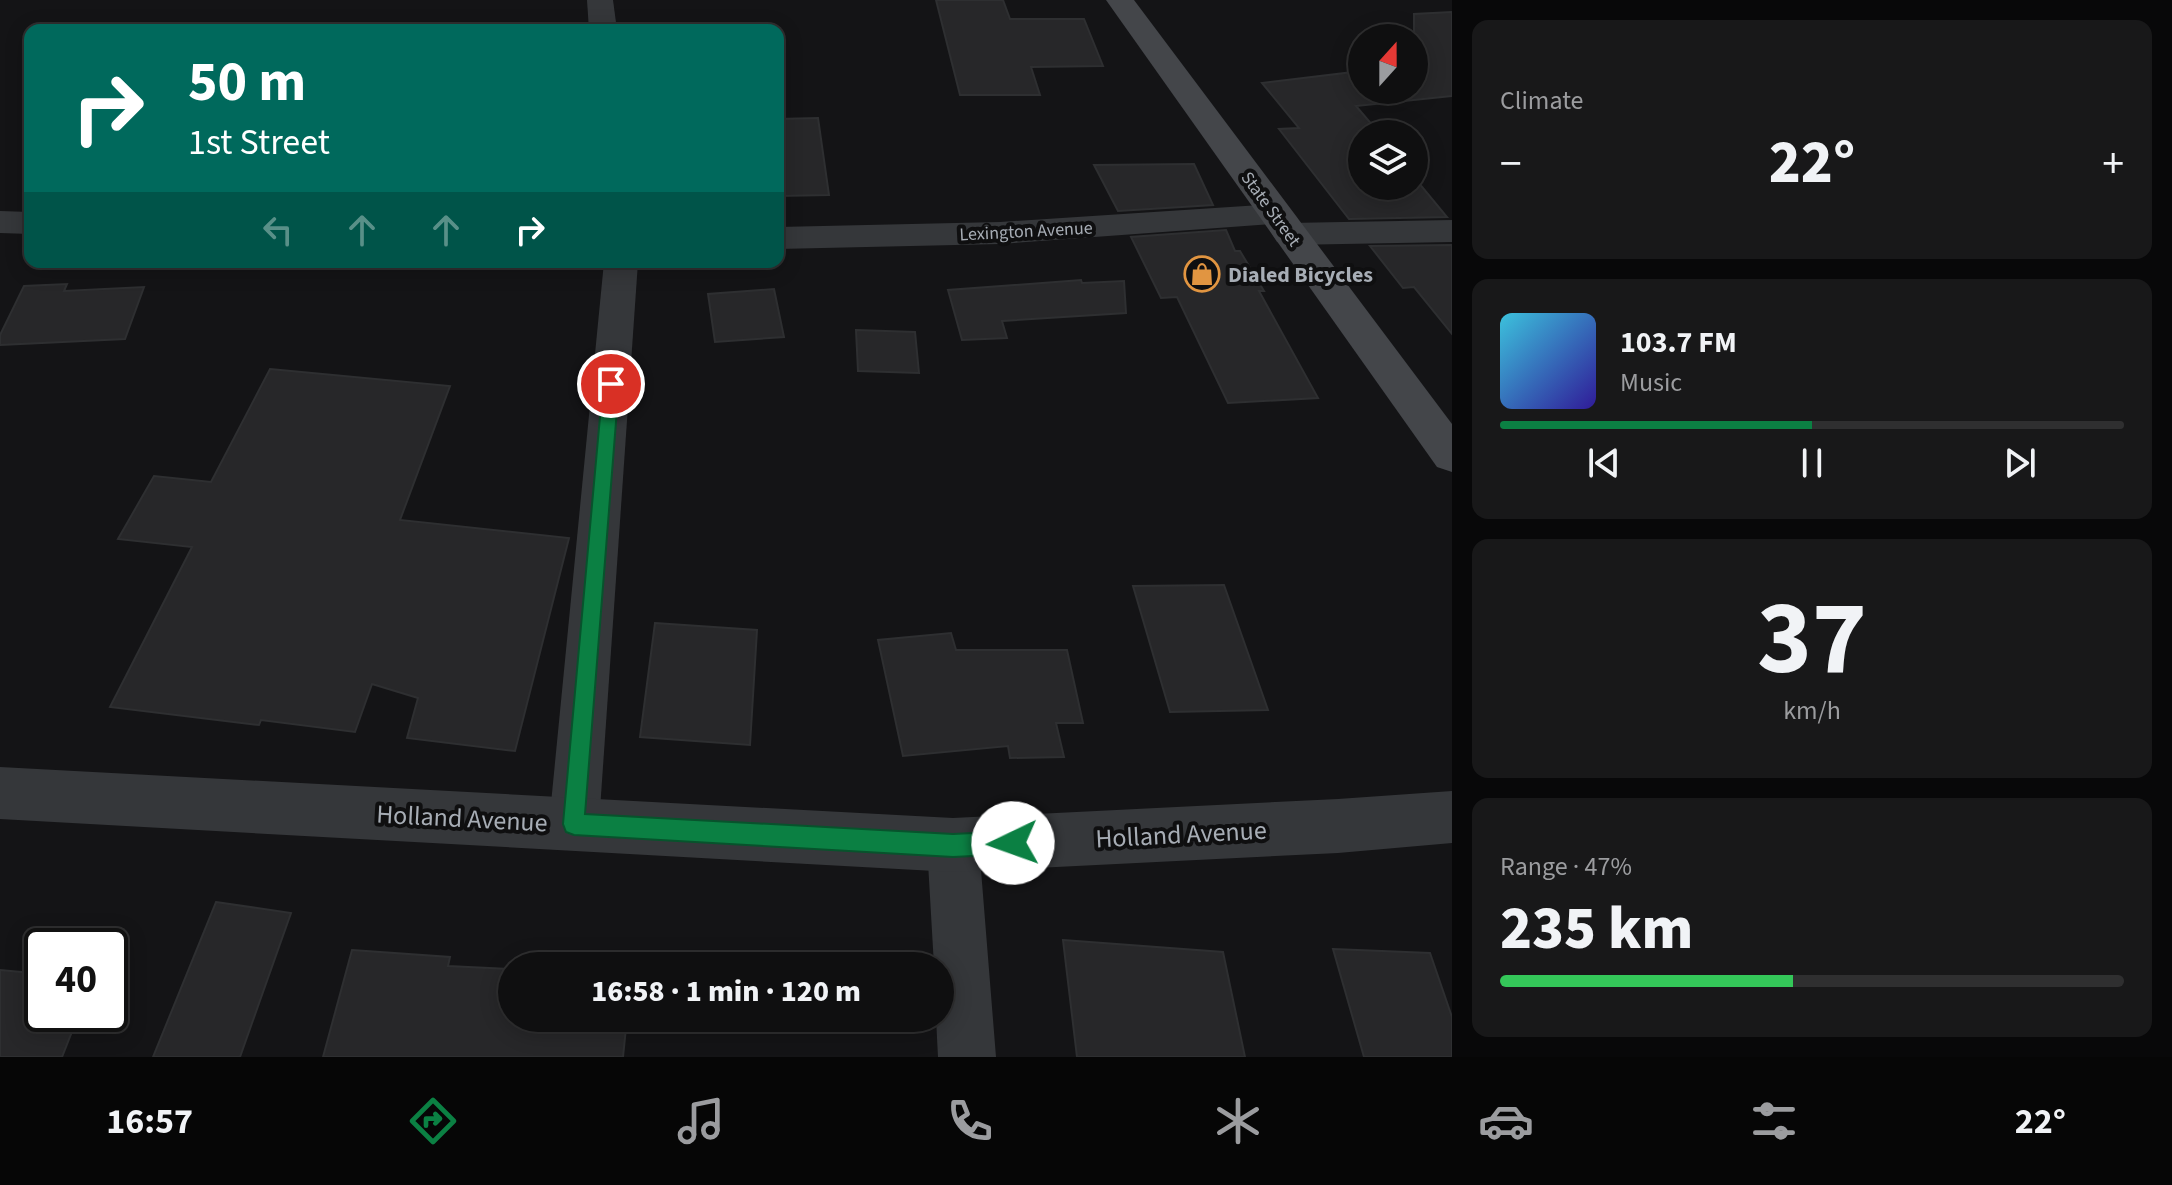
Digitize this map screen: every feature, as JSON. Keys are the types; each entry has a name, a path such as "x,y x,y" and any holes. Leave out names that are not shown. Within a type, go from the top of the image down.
{"main road":[{"name":"State Street","path":"1120,0 1452,455"}],"street":[{"path":"600,0 602,24"},
{"path":"0,222 24,223"},
{"name":"Lexington Avenue","path":"784,238 1282,224 1452,231"},
{"path":"574,824 620,268"},
{"name":"Holland Avenue","path":"0,793 953,845 1338,826 1452,817"},
{"path":"953,845 967,1057"}],"building":[{"path":"936,0 1003,0 1010,19 1084,19 1103,66 1031,67 1040,95 960,95"},
{"path":"1452,12 1452,96 1428,98 1428,24 1414,24 1414,14"},
{"path":"1348,73 1348,104 1375,104 1356,106 1368,120 1348,120 1348,200 1428,200 1428,194 1447,217 1349,219 1279,129 1299,128 1262,83"},
{"path":"818,118 829,195 784,196 784,119"},
{"path":"1194,164 1213,205 1118,211 1094,165"},
{"path":"1226,230 1235,251 1240,251 1264,291 1259,291 1318,398 1228,403 1177,297 1161,298 1131,237"},
{"path":"1452,245 1452,334 1414,287 1403,288 1370,246"},
{"path":"1081,280 1082,283 1124,281 1126,313 1002,321 1007,338 962,340 948,290"},
{"path":"67,284 64,291 144,287 125,339 0,345 0,335 24,286"},
{"path":"774,289 784,337 715,342 708,294"},
{"path":"856,330 915,332 919,373 858,371"},
{"path":"270,369 450,386 400,520 569,538 515,751 407,738 418,698 372,684 355,732 261,720 259,725 110,707 192,547 118,539 154,476 211,482"},
{"path":"1224,585 1268,710 1170,712 1133,586"},
{"path":"655,623 757,630 750,745 640,737"},
{"path":"951,633 956,650 1067,650 1083,723 1056,723 1064,757 1010,758 1008,746 903,756 878,640"},
{"path":"216,902 291,913 240,1057 153,1057"},
{"path":"1063,940 1223,952 1245,1057 1077,1057"},
{"path":"1333,949 1430,953 1452,1017 1452,1057 1364,1057"},
{"path":"352,950 450,957 448,966 498,968 498,1032 626,1032 623,1057 323,1057"},
{"path":"0,970 24,972 24,1032 72,1032 62,1057 0,1057"}],"place":[{"name":"Dialed Bicycles","path":"1202,274"}],"route":[{"path":"611,384 574,824 953,845 1013,843"}]}
